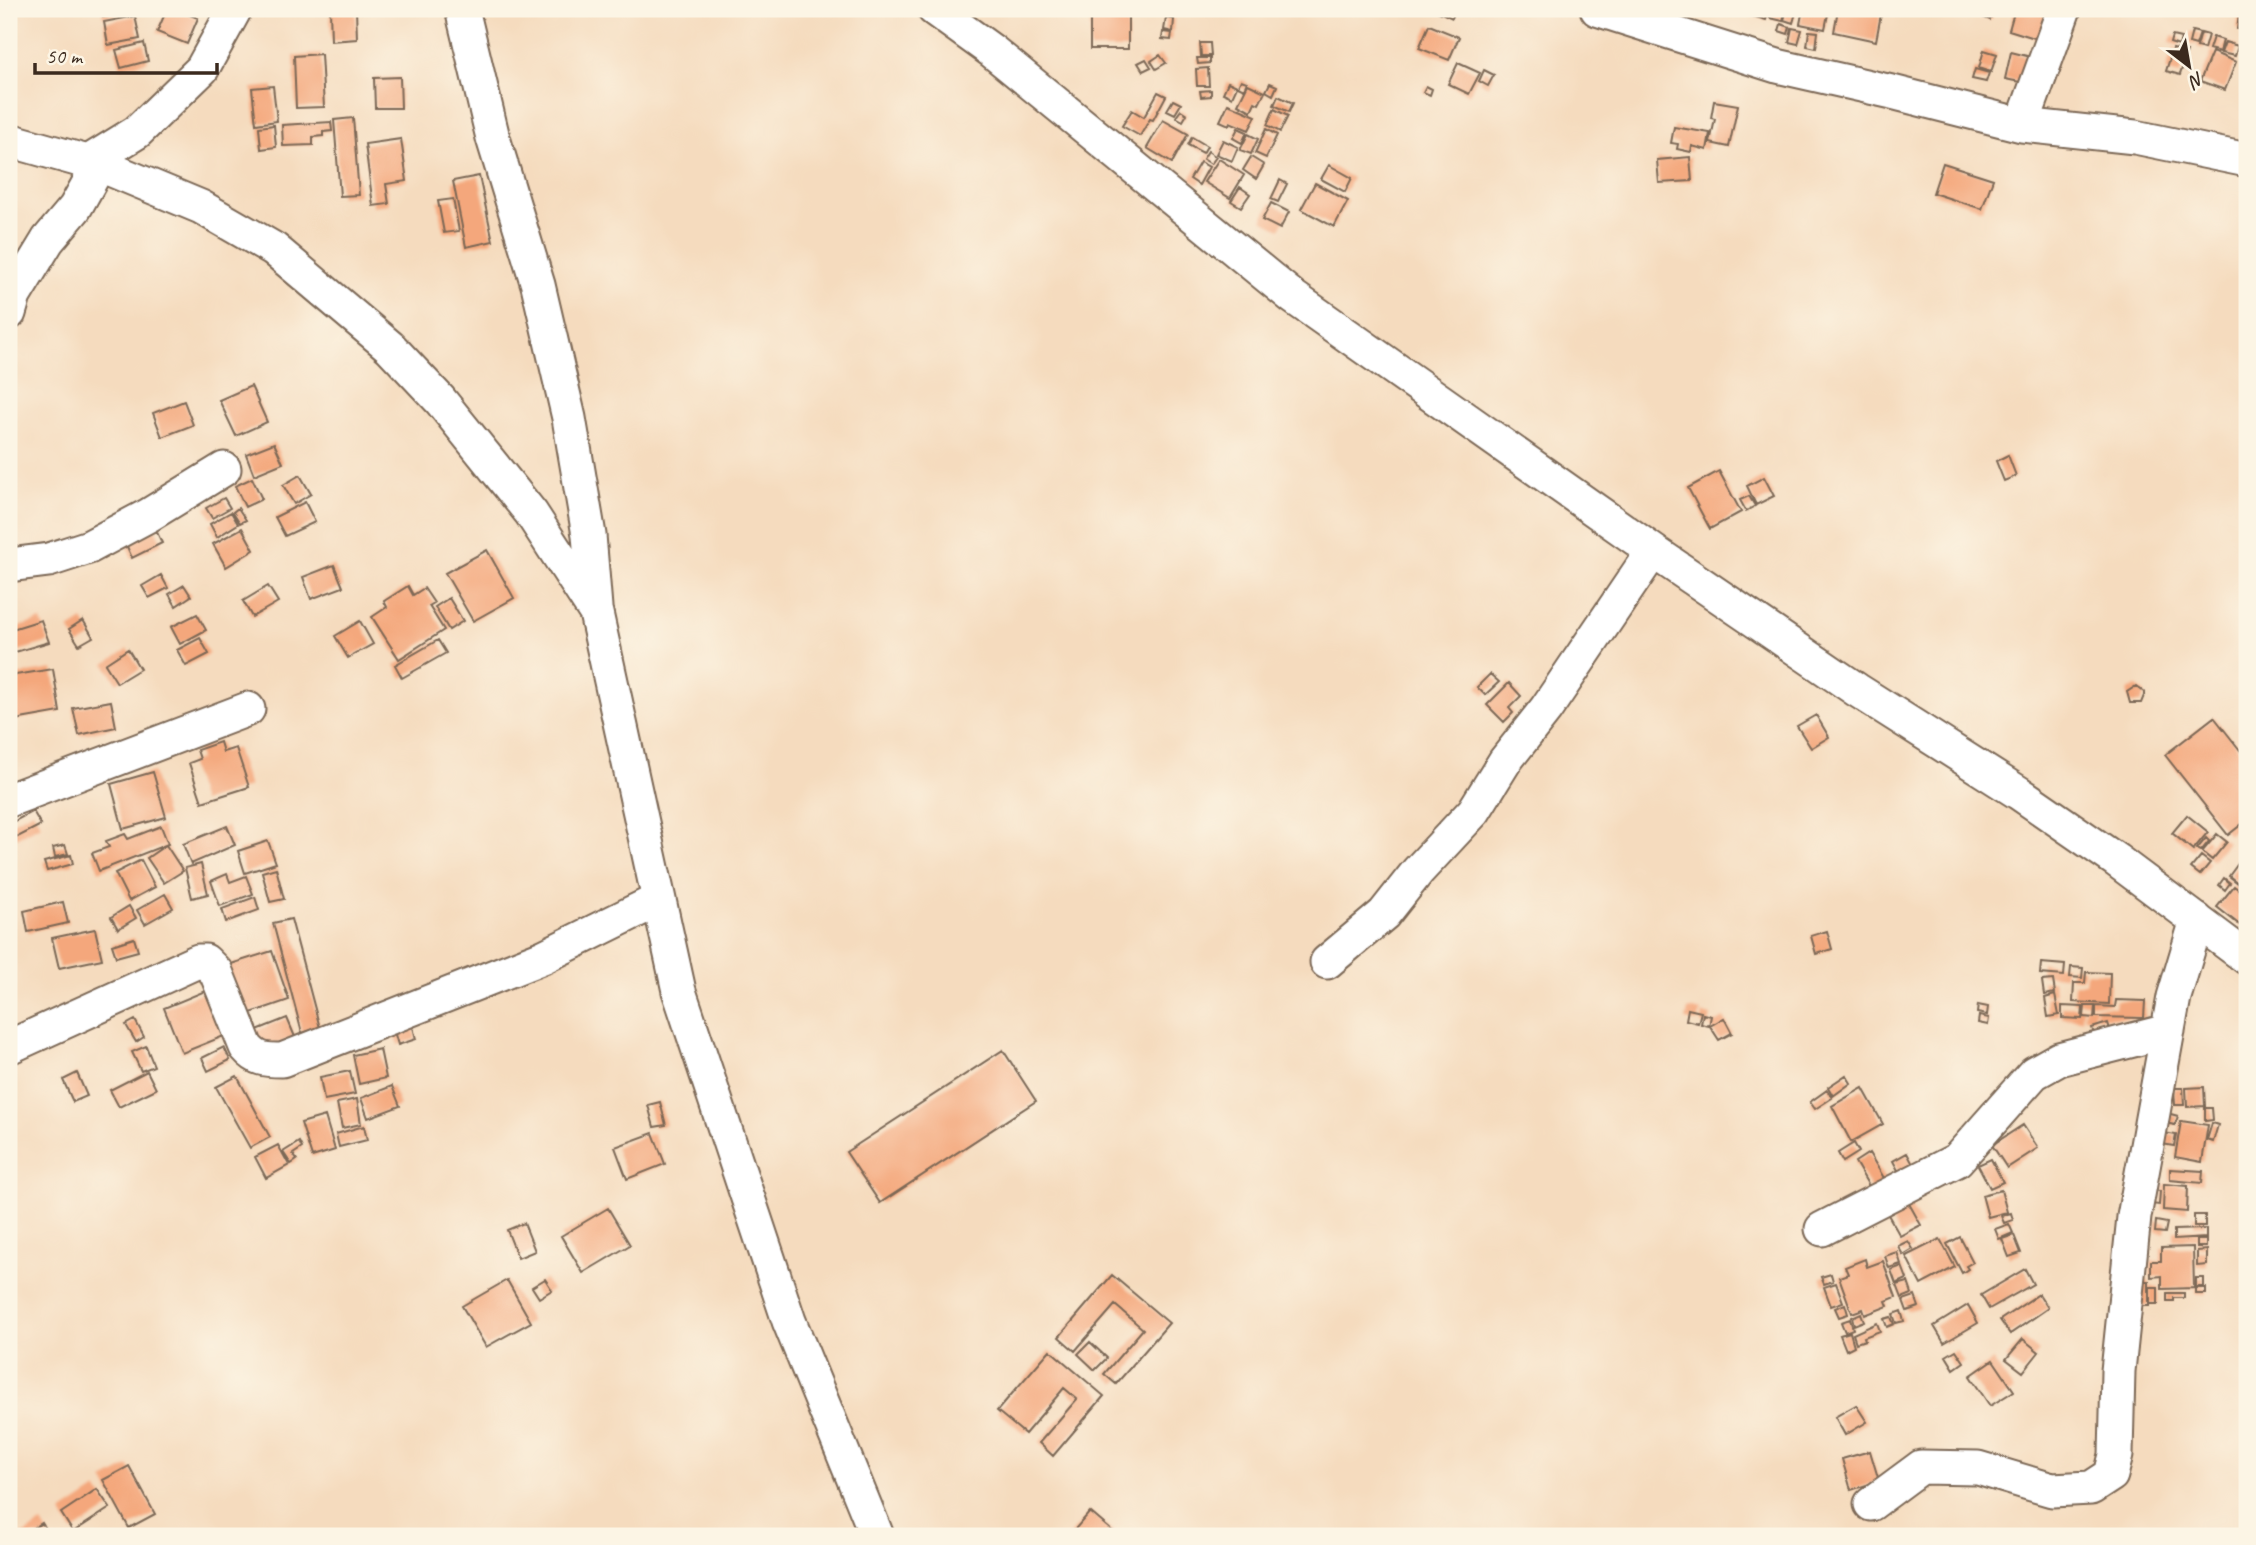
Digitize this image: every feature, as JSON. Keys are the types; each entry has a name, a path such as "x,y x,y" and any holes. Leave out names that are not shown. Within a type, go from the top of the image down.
{"street":[{"path":"9,313 14,296 48,240 75,208 94,163 137,132 202,69 234,9"},
{"path":"463,9 493,138 538,285 569,418 589,535 596,612 679,991 789,1321 877,1536"},
{"path":"934,9 992,51 1293,297 1653,551 1857,690 2019,793 2116,860 2247,958"},
{"path":"2022,125 2064,9"},
{"path":"1619,11 1777,66 2022,125 2135,137 2247,160"},
{"path":"9,140 94,163 201,207 274,249 390,347 440,400 531,513 596,612"},
{"path":"9,565 49,559 89,547 224,469"},
{"path":"1327,962 1384,914 1418,871 1474,811 1505,761 1546,709 1653,551"},
{"path":"9,800 248,709"},
{"path":"9,1047 198,961 205,961 216,972 246,1047 253,1056 282,1060 543,957 658,900"},
{"path":"1871,1504 1921,1467 1978,1468 2052,1490 2091,1488 2111,1475 2116,1455 2118,1371 2134,1217 2174,996 2197,920"},
{"path":"1822,1229 1957,1160 2034,1073 2059,1059 2168,1031"}],"building":[{"path":"102,9 128,9 129,13 103,17"},
{"path":"167,9 175,9 198,18 187,44 157,32"},
{"path":"330,9 356,9 357,39 331,41"},
{"path":"1081,9 1128,9 1128,49 1090,49 1090,18 1081,18"},
{"path":"1139,9 1169,9 1169,16 1162,16 1162,13 1139,13"},
{"path":"1433,9 1456,9 1452,18"},
{"path":"1729,9 1769,9 1766,20"},
{"path":"1772,9 1785,12 1783,21 1770,18"},
{"path":"1787,9 1797,9 1793,23 1784,20"},
{"path":"1803,9 1829,9 1825,29 1800,24"},
{"path":"1838,9 1882,9 1876,41 1834,32"},
{"path":"1983,9 1995,9 1990,20 1980,16"},
{"path":"2015,9 2048,9 2041,40 2009,30"},
{"path":"2240,9 2247,9 2247,31 2237,29"},
{"path":"135,16 140,39 108,45 104,22"},
{"path":"1166,18 1174,19 1173,32 1164,30"},
{"path":"1781,24 1790,27 1788,34 1779,31"},
{"path":"1429,25 1459,37 1449,60 1419,48"},
{"path":"1792,28 1802,30 1798,44 1789,42"},
{"path":"1809,31 1818,32 1816,48 1807,46"},
{"path":"2192,31 2200,33 2196,45 2189,43"},
{"path":"1163,32 1172,33 1171,40 1162,39"},
{"path":"2201,33 2208,35 2204,49 2197,47"},
{"path":"2172,36 2181,38 2179,46 2170,43"},
{"path":"2213,37 2223,40 2220,52 2209,49"},
{"path":"2225,42 2238,46 2235,56 2221,53"},
{"path":"144,43 148,61 121,68 116,50"},
{"path":"1200,43 1210,43 1211,56 1201,56"},
{"path":"2173,49 2187,52 2180,75 2166,71"},
{"path":"1984,50 1997,54 1991,72 1979,68"},
{"path":"2011,52 2031,57 2025,83 2005,79"},
{"path":"2212,52 2236,62 2225,90 2200,81"},
{"path":"321,54 324,107 296,108 294,56"},
{"path":"1160,55 1166,63 1156,69 1151,61"},
{"path":"1197,58 1210,58 1210,63 1198,64"},
{"path":"1146,59 1151,67 1143,71 1138,63"},
{"path":"1458,63 1480,73 1469,94 1448,84"},
{"path":"1208,68 1209,86 1197,86 1196,69"},
{"path":"1975,69 1989,73 1986,82 1972,79"},
{"path":"1484,70 1494,75 1488,86 1479,81"},
{"path":"400,77 401,108 375,108 374,78"},
{"path":"1241,80 1247,82 1244,89 1238,86"},
{"path":"1228,82 1237,86 1232,97 1223,93"},
{"path":"1270,83 1277,86 1273,95 1266,91"},
{"path":"1248,84 1265,92 1259,104 1255,102 1251,111 1238,104"},
{"path":"273,86 277,121 256,124 252,88"},
{"path":"1426,86 1432,89 1430,95 1423,92"},
{"path":"1211,90 1211,96 1201,97 1200,91"},
{"path":"1158,92 1166,96 1153,120 1150,119 1140,136 1122,126 1132,110 1144,117"},
{"path":"1278,96 1293,103 1289,112 1274,105"},
{"path":"1173,100 1181,104 1175,114 1167,110"},
{"path":"1714,101 1738,105 1729,147 1710,143 1715,119 1711,118"},
{"path":"1228,104 1256,116 1249,130 1220,121"},
{"path":"1274,109 1288,116 1280,132 1267,125"},
{"path":"1181,110 1187,114 1183,121 1176,117"},
{"path":"353,118 359,195 340,196 334,120"},
{"path":"1163,120 1188,134 1172,163 1147,148"},
{"path":"331,122 332,131 313,137 313,145 283,146 282,125"},
{"path":"274,125 276,147 261,149 259,127"},
{"path":"1674,127 1710,133 1707,150 1692,146 1691,152 1677,149 1678,144 1671,143"},
{"path":"1238,128 1247,132 1242,143 1233,138"},
{"path":"1266,129 1277,135 1266,158 1255,153"},
{"path":"1248,134 1258,139 1251,154 1240,150"},
{"path":"1192,137 1207,146 1203,153 1188,145"},
{"path":"401,139 407,181 386,184 389,204 373,206 365,144"},
{"path":"1223,140 1238,147 1232,161 1216,154"},
{"path":"1208,151 1216,157 1211,164 1203,159"},
{"path":"1251,157 1264,165 1256,179 1243,170"},
{"path":"1690,157 1692,181 1659,183 1657,160"},
{"path":"1219,159 1244,175 1230,198 1204,182"},
{"path":"1200,162 1209,167 1199,185 1190,179"},
{"path":"1943,163 1993,179 1982,209 1933,193"},
{"path":"1329,165 1352,178 1345,192 1321,179"},
{"path":"479,176 493,241 466,247 453,181"},
{"path":"1280,180 1287,184 1278,202 1271,199"},
{"path":"1315,183 1348,201 1334,227 1301,209"},
{"path":"1240,187 1250,194 1241,207 1231,201"},
{"path":"453,199 459,231 444,233 438,201"},
{"path":"1271,203 1289,212 1280,229 1262,220"},
{"path":"251,386 267,422 236,436 219,400"},
{"path":"184,401 193,425 162,437 153,413"},
{"path":"274,443 283,463 254,475 246,454"},
{"path":"2008,455 2016,476 2004,481 1996,461"},
{"path":"1719,471 1741,512 1710,529 1688,488"},
{"path":"300,475 311,494 294,504 283,485"},
{"path":"1764,477 1774,496 1756,505 1747,486"},
{"path":"252,478 262,499 245,507 235,486"},
{"path":"1749,496 1755,506 1746,511 1740,500"},
{"path":"224,498 230,508 212,518 206,508"},
{"path":"305,502 315,522 285,536 275,517"},
{"path":"238,508 246,520 240,523 233,512"},
{"path":"231,512 238,524 217,537 210,524"},
{"path":"155,528 162,543 132,558 125,542"},
{"path":"242,528 254,550 226,567 213,544"},
{"path":"487,550 514,598 473,621 445,573"},
{"path":"334,565 343,587 311,599 303,577"},
{"path":"161,575 168,588 149,598 142,586"},
{"path":"184,585 191,596 176,606 169,594"},
{"path":"268,586 278,602 252,617 243,601"},
{"path":"408,586 413,595 424,588 434,603 429,606 444,630 399,659 372,617 387,607 384,601"},
{"path":"449,598 463,621 449,630 435,607"},
{"path":"197,614 206,630 180,644 171,627"},
{"path":"41,620 49,642 12,653 9,630"},
{"path":"83,620 93,637 79,645 69,629"},
{"path":"360,621 373,644 348,658 335,636"},
{"path":"200,638 209,654 186,666 177,650"},
{"path":"438,640 446,653 402,678 395,665"},
{"path":"128,649 140,669 117,683 105,664"},
{"path":"53,669 60,712 9,721 9,676"},
{"path":"1490,674 1499,682 1485,695 1477,687"},
{"path":"1509,683 1521,696 1509,708 1513,713 1504,722 1487,705"},
{"path":"2136,686 2145,693 2141,703 2130,703 2127,692"},
{"path":"111,701 116,727 79,735 73,708"},
{"path":"1816,715 1829,737 1811,748 1797,726"},
{"path":"2214,717 2247,759 2247,820 2228,835 2165,755"},
{"path":"220,742 223,752 236,748 249,787 202,802 189,763 200,759 197,750"},
{"path":"153,772 166,817 123,829 111,784"},
{"path":"33,811 41,825 10,841 9,824"},
{"path":"2187,815 2208,832 2193,850 2172,833"},
{"path":"161,826 168,844 99,871 92,853 109,847 106,841 125,834 128,839"},
{"path":"227,826 235,845 191,864 183,844"},
{"path":"2217,834 2227,842 2212,860 2202,852"},
{"path":"2206,838 2209,841 2201,851 2197,849"},
{"path":"268,841 276,863 245,873 238,851"},
{"path":"65,845 68,854 55,857 53,848"},
{"path":"166,845 183,871 164,883 147,858"},
{"path":"71,855 73,864 47,871 44,862"},
{"path":"2201,856 2210,863 2200,875 2191,868"},
{"path":"141,860 155,887 129,901 115,873"},
{"path":"2240,861 2247,867 2247,881 2243,887 2229,876"},
{"path":"201,864 208,894 192,898 185,868"},
{"path":"276,868 284,899 270,902 262,872"},
{"path":"227,874 230,882 246,876 253,894 220,906 211,881"},
{"path":"2224,878 2230,883 2225,890 2219,885"},
{"path":"2234,886 2247,896 2247,919 2241,926 2217,907"},
{"path":"165,894 173,908 145,924 137,910"},
{"path":"255,897 259,910 226,922 222,909"},
{"path":"63,902 68,923 28,932 24,911"},
{"path":"129,906 136,918 118,929 111,917"},
{"path":"291,919 320,1028 302,1033 273,923"},
{"path":"95,929 102,959 59,968 52,938"},
{"path":"1827,931 1832,949 1816,954 1811,936"},
{"path":"134,938 138,951 116,957 112,945"},
{"path":"272,951 289,1000 242,1016 225,966"},
{"path":"2041,963 2065,965 2064,976 2040,974"},
{"path":"2071,967 2083,968 2082,978 2070,977"},
{"path":"2086,972 2110,973 2109,1004 2073,1002 2074,983 2085,983"},
{"path":"2053,980 2055,993 2044,995 2042,981"},
{"path":"205,991 224,1036 182,1053 164,1008"},
{"path":"2055,995 2059,1015 2048,1017 2045,998"},
{"path":"2116,1000 2145,1001 2144,1018 2096,1017 2096,1006 2115,1007"},
{"path":"1978,1005 1988,1007 1987,1015 1977,1013"},
{"path":"2062,1006 2083,1007 2082,1019 2062,1018"},
{"path":"2085,1006 2095,1006 2094,1018 2084,1017"},
{"path":"1688,1009 1701,1012 1698,1023 1686,1020"},
{"path":"1703,1014 1711,1016 1709,1026 1701,1024"},
{"path":"1979,1016 1989,1018 1988,1025 1978,1023"},
{"path":"287,1018 295,1037 255,1054 247,1034"},
{"path":"1724,1018 1732,1033 1719,1040 1710,1026"},
{"path":"411,1019 416,1039 398,1045 392,1024"},
{"path":"135,1020 144,1037 136,1042 126,1025"},
{"path":"2108,1023 2113,1039 2098,1045 2092,1028"},
{"path":"146,1046 154,1066 141,1071 132,1052"},
{"path":"224,1047 230,1060 208,1071 202,1058"},
{"path":"380,1049 386,1078 359,1084 353,1055"},
{"path":"1003,1050 1036,1101 880,1203 846,1152"},
{"path":"147,1071 156,1089 119,1107 110,1090"},
{"path":"350,1071 355,1094 324,1100 320,1077"},
{"path":"77,1073 87,1096 73,1102 63,1080"},
{"path":"1846,1075 1851,1083 1833,1096 1828,1087"},
{"path":"237,1076 270,1137 250,1148 216,1087"},
{"path":"392,1086 400,1106 368,1118 361,1098"},
{"path":"2204,1087 2205,1106 2187,1107 2186,1088"},
{"path":"1863,1088 1883,1124 1851,1142 1832,1106"},
{"path":"2174,1088 2183,1088 2184,1105 2175,1105"},
{"path":"1827,1090 1832,1098 1815,1109 1810,1102"},
{"path":"357,1099 361,1124 342,1128 337,1103"},
{"path":"660,1102 666,1125 654,1127 648,1105"},
{"path":"2205,1108 2212,1108 2213,1120 2205,1121"},
{"path":"2167,1113 2178,1116 2175,1125 2165,1123"},
{"path":"325,1116 335,1150 312,1157 301,1123"},
{"path":"2181,1121 2208,1125 2202,1162 2175,1157"},
{"path":"2212,1123 2218,1125 2213,1142 2207,1140"},
{"path":"2023,1125 2038,1148 2007,1168 1992,1145"},
{"path":"364,1126 367,1140 339,1147 336,1134"},
{"path":"653,1133 665,1164 627,1179 615,1147"},
{"path":"2164,1133 2176,1135 2174,1146 2162,1144"},
{"path":"299,1142 302,1148 293,1154 297,1160 291,1164 283,1152"},
{"path":"1854,1143 1859,1152 1843,1162 1838,1153"},
{"path":"278,1145 289,1165 266,1178 255,1157"},
{"path":"1869,1153 1887,1183 1873,1193 1855,1162"},
{"path":"1907,1153 1915,1168 1901,1176 1893,1161"},
{"path":"1991,1159 2003,1182 1990,1188 1978,1165"},
{"path":"2170,1169 2203,1171 2202,1183 2170,1180"},
{"path":"2164,1184 2188,1186 2187,1212 2163,1210"},
{"path":"2001,1190 2007,1212 1988,1217 1982,1195"},
{"path":"2153,1190 2160,1191 2159,1205 2150,1204"},
{"path":"1907,1200 1921,1225 1900,1236 1886,1211"},
{"path":"608,1208 630,1245 583,1273 561,1236"},
{"path":"2011,1213 2013,1220 2004,1223 2001,1216"},
{"path":"2194,1215 2205,1215 2205,1226 2194,1226"},
{"path":"2156,1221 2167,1223 2165,1233 2155,1232"},
{"path":"524,1223 535,1251 518,1258 507,1230"},
{"path":"2009,1224 2013,1233 1999,1239 1995,1229"},
{"path":"2206,1229 2206,1238 2174,1240 2174,1230"},
{"path":"2014,1235 2021,1253 2009,1257 2002,1239"},
{"path":"1960,1237 1973,1262 1966,1266 1968,1269 1962,1273 1947,1244"},
{"path":"1940,1239 1955,1267 1921,1285 1906,1256"},
{"path":"2197,1240 2206,1240 2206,1247 2197,1247"},
{"path":"1908,1241 1913,1249 1903,1255 1898,1246"},
{"path":"2193,1247 2194,1288 2162,1289 2162,1276 2151,1277 2151,1261 2161,1261 2161,1248"},
{"path":"2207,1250 2207,1265 2197,1266 2197,1251"},
{"path":"1897,1252 1901,1264 1889,1268 1885,1256"},
{"path":"1865,1259 1867,1267 1883,1261 1896,1297 1886,1301 1888,1306 1865,1315 1863,1309 1852,1313 1839,1277 1848,1274 1845,1267"},
{"path":"1902,1266 1907,1279 1896,1284 1891,1270"},
{"path":"2025,1269 2033,1284 1989,1309 1981,1295"},
{"path":"1831,1274 1833,1281 1824,1284 1821,1277"},
{"path":"1112,1275 1169,1323 1116,1384 1104,1374 1143,1329 1115,1305 1075,1351 1059,1337"},
{"path":"2196,1278 2204,1278 2204,1287 2196,1287"},
{"path":"545,1279 552,1290 539,1298 532,1287"},
{"path":"507,1280 531,1322 486,1347 462,1306"},
{"path":"2132,1281 2149,1281 2149,1306 2132,1306"},
{"path":"1908,1282 1912,1294 1902,1298 1897,1285"},
{"path":"1836,1283 1843,1302 1831,1306 1824,1287"},
{"path":"2150,1287 2158,1287 2158,1304 2150,1304"},
{"path":"2196,1288 2206,1288 2206,1294 2196,1294"},
{"path":"2167,1293 2184,1293 2184,1298 2167,1301"},
{"path":"2039,1294 2048,1308 2010,1334 2000,1320"},
{"path":"1915,1296 1919,1307 1907,1311 1903,1300"},
{"path":"1845,1304 1848,1314 1839,1317 1835,1308"},
{"path":"1968,1305 1978,1323 1944,1343 1934,1326"},
{"path":"1901,1311 1904,1321 1896,1323 1893,1314"},
{"path":"1861,1313 1864,1321 1854,1325 1852,1317"},
{"path":"1891,1317 1894,1324 1887,1327 1884,1319"},
{"path":"1850,1319 1853,1329 1845,1332 1841,1322"},
{"path":"1877,1323 1880,1331 1856,1343 1853,1334"},
{"path":"1850,1332 1854,1346 1846,1350 1840,1335"},
{"path":"2023,1339 2039,1352 2023,1372 2006,1359"},
{"path":"1090,1342 1107,1358 1095,1370 1078,1354"},
{"path":"1050,1350 1104,1396 1053,1456 1039,1443 1077,1399 1064,1388 1025,1434 997,1411"},
{"path":"1956,1350 1964,1362 1954,1369 1946,1356"},
{"path":"1993,1360 2014,1391 1990,1406 1970,1376"},
{"path":"1856,1405 1867,1422 1845,1435 1835,1417"},
{"path":"1870,1451 1879,1481 1851,1490 1842,1459"},
{"path":"129,1466 155,1514 129,1528 103,1480"},
{"path":"97,1489 110,1508 73,1532 61,1513"},
{"path":"1090,1512 1118,1536 1069,1536"},
{"path":"42,1523 50,1536 21,1536"}]}
